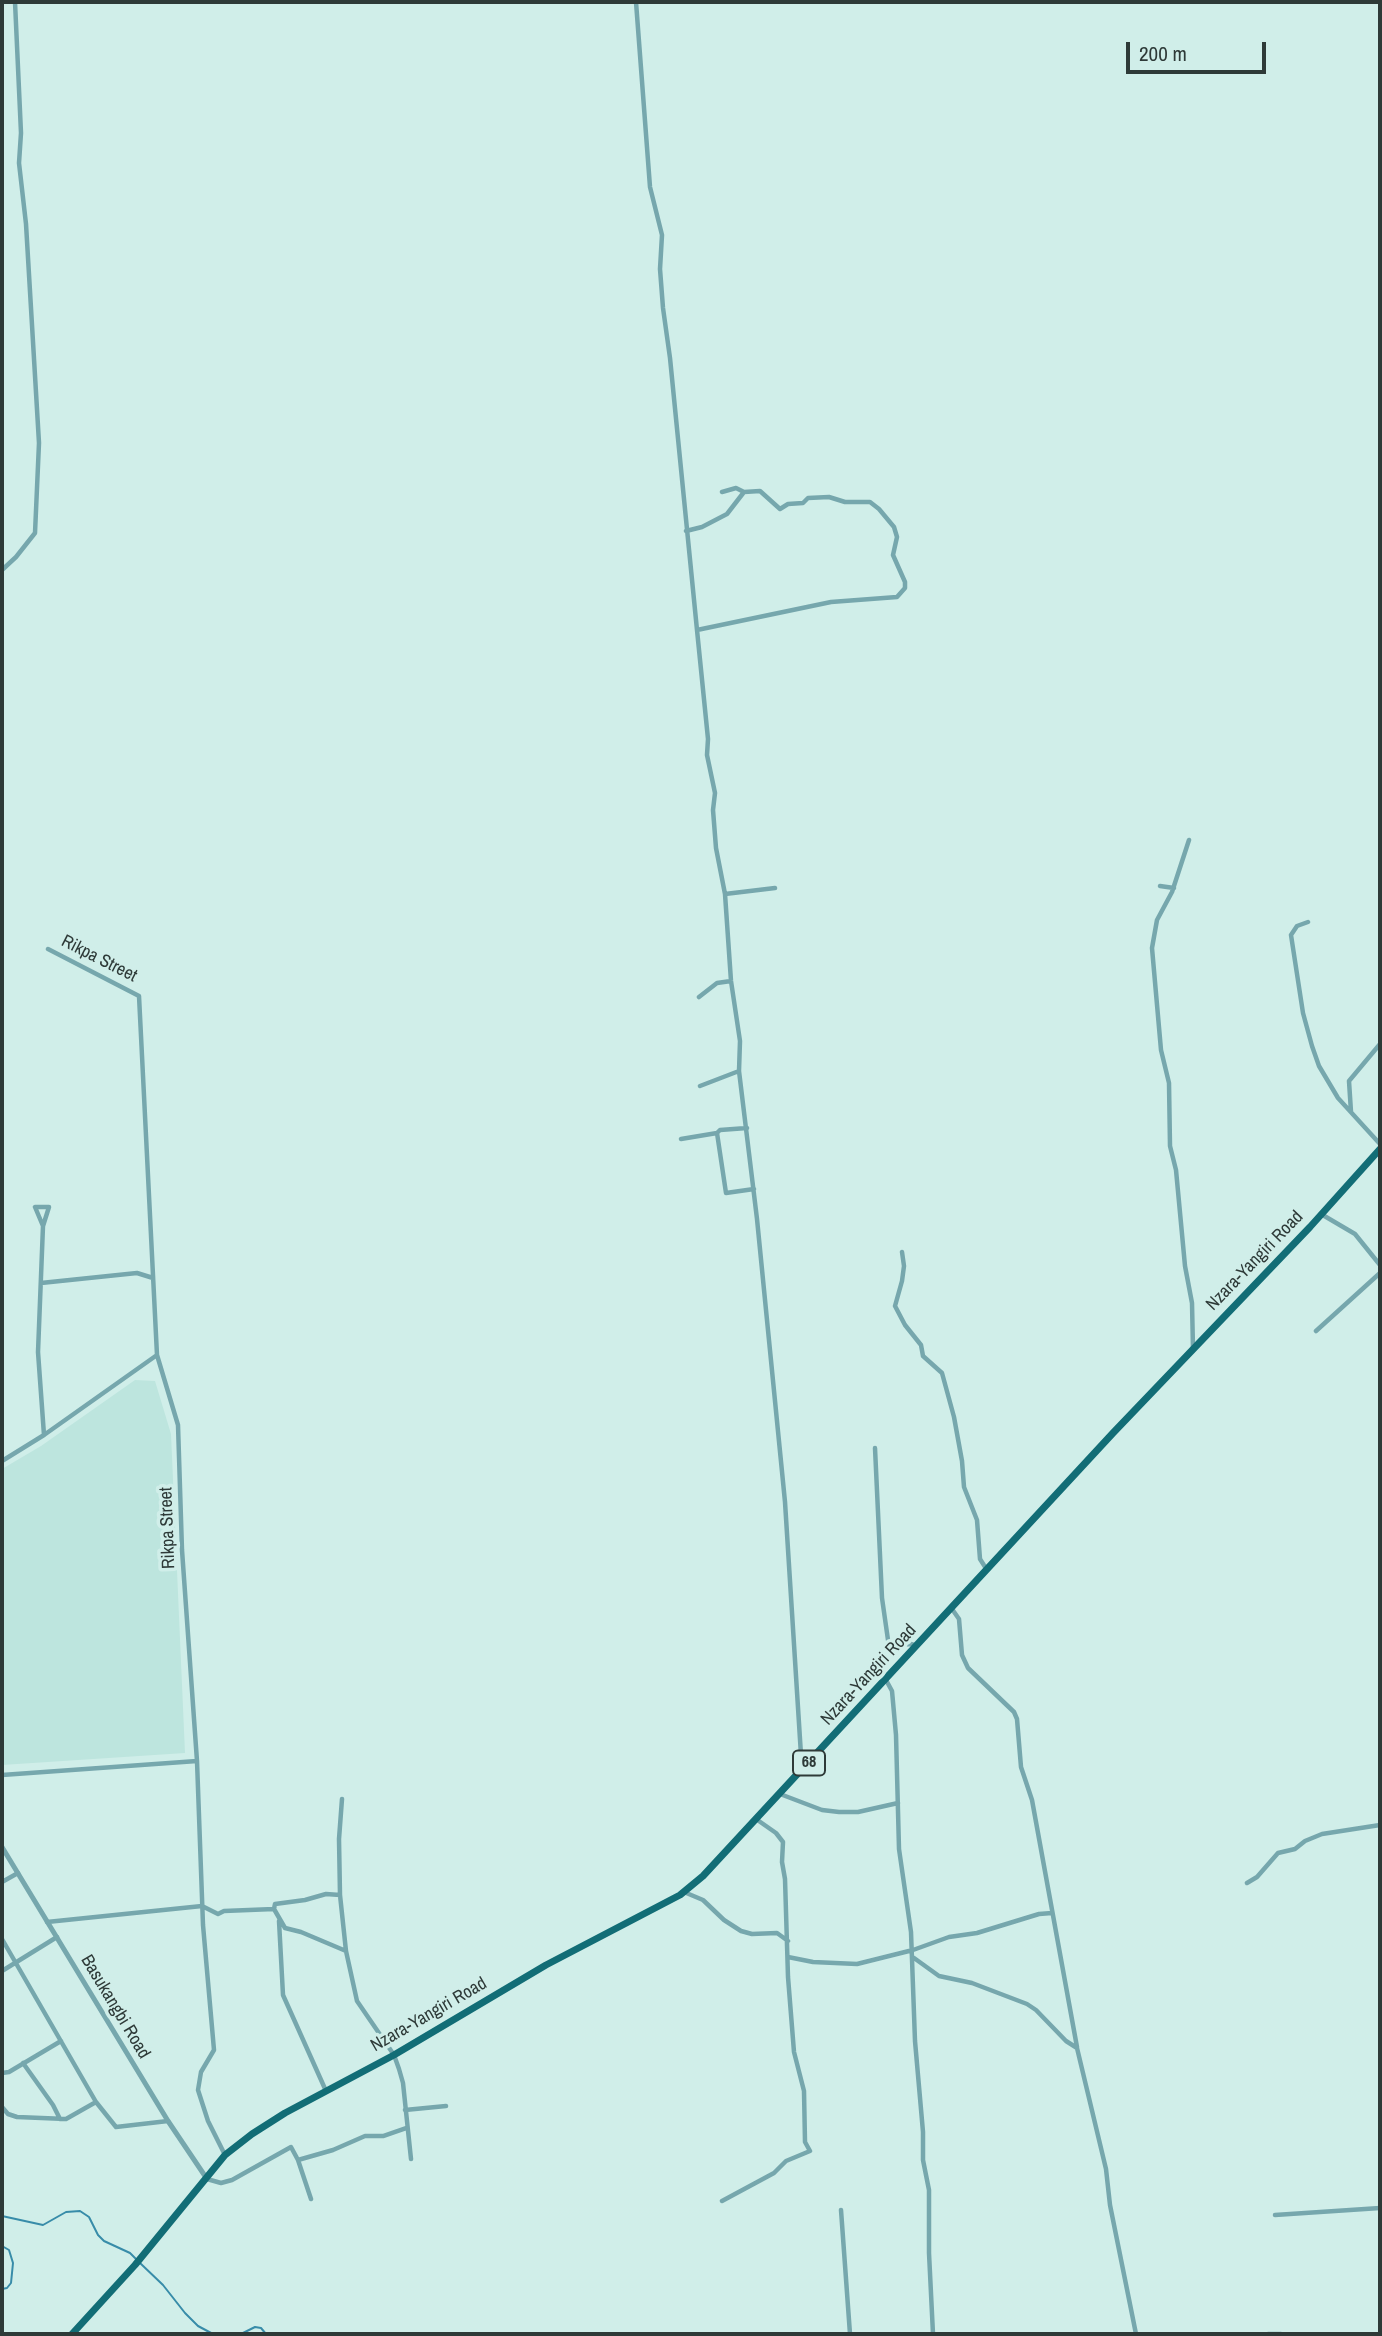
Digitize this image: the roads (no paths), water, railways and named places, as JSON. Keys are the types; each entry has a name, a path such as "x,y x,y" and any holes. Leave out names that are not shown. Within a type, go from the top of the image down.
{"main road":[{"name":"Nzara-Yangiri Road","path":"72,2334 135,2265 225,2155 252,2134 285,2113 394,2055 546,1965 684,1892 703,1876 1380,1149"}],"street":[{"path":"2,570 35,533 39,443 26,224 19,163 20,107 15,2"},
{"path":"636,2 650,187 662,234 660,269 663,308 708,739 707,755 715,793 713,810 716,848 725,894 730,981 740,1041 739,1071 754,1189 785,1502 801,1755 803,1760 809,1762"},
{"path":"697,630 831,602 897,597 905,588 893,555 897,537 894,527 870,502 845,502 829,497 808,498 803,503 788,504 780,509 760,491 744,492 736,488 722,492"},
{"path":"686,531 702,527 727,514 744,492"},
{"path":"1189,840 1174,888 1157,920 1152,948 1161,1050 1168,1083 1170,1146 1176,1170 1185,1266 1192,1303 1193,1350"},
{"path":"1160,886 1174,888"},
{"path":"725,894 775,888"},
{"path":"1308,922 1297,926 1291,935 1303,1013 1319,1066 1338,1098 1380,1144"},
{"name":"Rikpa Street","path":"48,949 139,996 157,1354 178,1425 182,1550 197,1760 202,1906 214,2050 201,2072 198,2090 208,2121 225,2155"},
{"path":"699,997 718,983 730,981"},
{"path":"1352,1113 1349,1081 1380,1044"},
{"path":"700,1086 739,1071"},
{"path":"681,1139 720,1130 747,1128"},
{"path":"716,1133 726,1193 754,1189"},
{"path":"1321,1214 1355,1234 1380,1265"},
{"path":"43,1226 38,1352 44,1434"},
{"path":"902,1252 902,1281 895,1306 905,1325 921,1345 923,1356 942,1373 954,1417 964,1487 976,1520 980,1559 987,1571"},
{"path":"41,1283 137,1273 153,1278"},
{"path":"1317,1331 1380,1273"},
{"path":"2,1461 157,1354"},
{"path":"875,1448 881,1598 888,1640 891,1646 918,1646"},
{"path":"952,1609 959,1619 964,1661 983,1684 1014,1712 1017,1719 1021,1767 1032,1800 1077,2048 1106,2169 1110,2205 1136,2334"},
{"path":"886,1680 893,1697 899,1849 913,1950 915,2041 923,2160 929,2190 933,2334"},
{"path":"2,1775 197,1760"},
{"path":"780,1794 822,1810 839,1812 858,1812 898,1803"},
{"path":"342,1799 338,1839 346,1951 357,2001 394,2055 403,2083 411,2159"},
{"path":"722,2201 774,2173 786,2161 810,2151 805,2142 804,2091 794,2052 783,1842 776,1833 755,1819"},
{"path":"1247,1883 1257,1877 1278,1853 1295,1849 1321,1834 1380,1825"},
{"name":"Basukangbi Road","path":"2,1847 168,2121 207,2179"},
{"path":"2,1882 18,1873"},
{"path":"684,1892 703,1900 724,1920 741,1931 752,1934 788,1931"},
{"path":"340,1895 326,1894 275,1904 274,1909 285,1928 346,1951"},
{"path":"47,1922 202,1906 218,1914 235,1910 274,1909"},
{"path":"788,1957 813,1962 857,1964 913,1950 949,1937 977,1933 1039,1914 1052,1913"},
{"path":"279,1921 284,1995 326,2091"},
{"path":"777,1933 788,1941"},
{"path":"2,1971 57,1937"},
{"path":"2,1939 96,2102 116,2127 168,2121"},
{"path":"913,1957 939,1976 972,1983 1027,2004 1077,2048"},
{"path":"2,2073 61,2041"},
{"path":"23,2063 60,2119"},
{"path":"2,2107 8,2114 18,2117 60,2119 69,2118 96,2102"},
{"path":"405,2110 446,2106"},
{"path":"298,2160 365,2136 383,2136 407,2128"},
{"path":"207,2179 221,2183 232,2180 289,2147 298,2160 311,2199"},
{"path":"1275,2215 1380,2208"},
{"path":"841,2210 850,2334"},
{"path":"1268,2334 1281,2334"}],"waterway":[{"path":"2,2216 43,2225 66,2212 80,2211 89,2217 104,2241 130,2253 136,2259"},
{"path":"2,2246 9,2250 13,2263 11,2283 2,2289"},
{"path":"140,2263 198,2326 213,2334"},
{"path":"241,2334 255,2327 261,2328 266,2334"}]}
